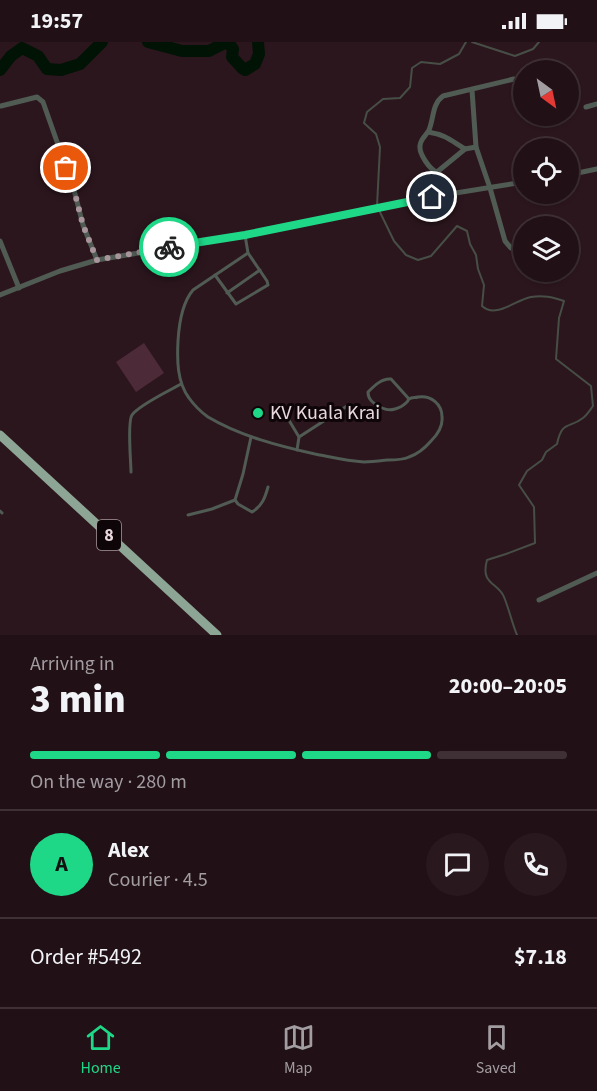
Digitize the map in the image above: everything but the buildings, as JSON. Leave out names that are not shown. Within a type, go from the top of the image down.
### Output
[{"type":"highway","name":"8","points":[[0,435],[217,635]]},
{"type":"street","points":[[476,147],[465,149],[435,172],[430,169],[420,151],[422,138],[428,132],[439,99],[443,96],[513,79]]},
{"type":"street","points":[[472,90],[476,147],[506,241],[513,249]]},
{"type":"street","points":[[1,106],[37,97],[43,102],[74,190],[83,225],[97,260]]},
{"type":"street","points":[[586,107],[597,104]]},
{"type":"street","points":[[428,132],[440,134],[465,149]]},
{"type":"street","points":[[579,173],[597,169]]},
{"type":"street","points":[[0,295],[60,271],[97,260],[245,235],[432,197],[513,184]]},
{"type":"street","points":[[0,241],[19,288]]},
{"type":"street","points":[[539,600],[597,573]]},
{"type":"lane","points":[[215,275],[234,303],[238,304],[268,285],[248,254],[245,235]]},
{"type":"lane","points":[[248,254],[188,295],[179,327],[177,352],[181,384],[188,396],[206,416],[251,437],[297,450],[344,460],[366,462],[398,460],[409,458],[427,446],[440,427],[441,409],[436,402],[423,396],[408,399],[403,405],[385,410],[371,402],[368,392],[387,378],[391,379],[408,399]]},
{"type":"lane","points":[[227,293],[260,270]]},
{"type":"lane","points":[[131,472],[130,420],[132,415],[181,384]]},
{"type":"lane","points":[[299,437],[347,406]]},
{"type":"lane","points":[[285,408],[287,417],[299,437],[297,450]]},
{"type":"lane","points":[[235,500],[251,437]]},
{"type":"lane","points":[[235,500],[252,512],[261,505],[268,487]]},
{"type":"lane","points":[[188,515],[235,500]]},
{"type":"shaded area","points":[[144,343],[164,373],[136,392],[116,362]]},
{"type":"waterway","points":[[0,70],[11,56],[22,48],[38,56],[47,69],[61,70],[80,64],[102,42]]},
{"type":"waterway","points":[[148,42],[182,51],[209,51],[227,42]]},
{"type":"waterway","points":[[228,42],[233,49],[232,57],[245,70],[255,64],[259,54],[258,42]]},
{"type":"waterway","points":[[466,42],[459,54],[440,64],[421,62],[412,68],[410,87],[400,98],[383,99],[367,112],[364,123],[376,134],[380,147],[377,206],[394,241],[406,255],[418,260],[431,256],[457,226],[467,231],[484,285],[482,306],[499,310],[535,296],[564,301],[559,318],[556,359],[591,386],[593,406],[590,411],[561,431],[557,444],[546,452],[542,460],[527,471],[519,485],[534,507],[535,543],[487,560],[486,574],[504,597],[517,635]]},
{"type":"waterway","points":[[472,42],[515,56],[533,49],[539,42]]},
{"type":"way so far","points":[[66,168],[83,225],[97,260],[169,247]]},
{"type":"place","name":"KV Kuala Krai","points":[[258,413]]},
{"type":"route","points":[[169,247],[245,235],[432,197]]}]
